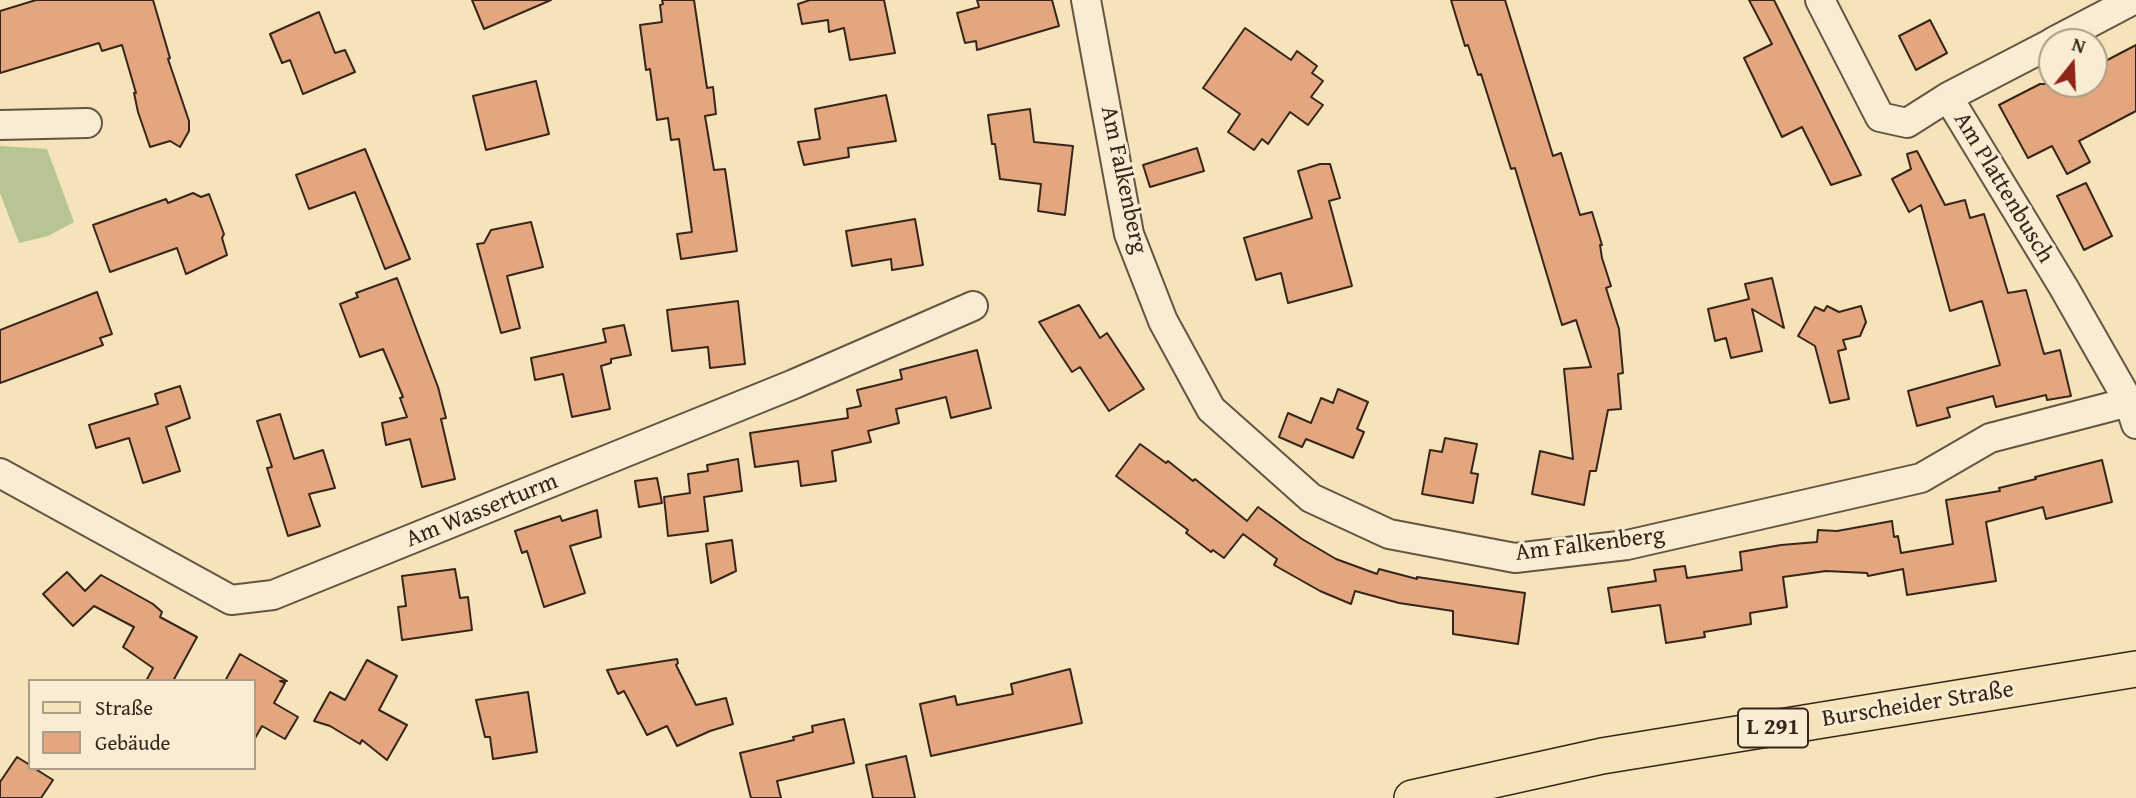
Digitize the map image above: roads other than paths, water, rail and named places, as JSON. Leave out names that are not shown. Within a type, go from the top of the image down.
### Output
[{"type":"main road","name":"Burscheider Straße","points":[[1412,798],[1602,756],[2136,669]]},
{"type":"street","name":"Am Falkenberg","points":[[1086,0],[1129,234],[1163,321],[1211,409],[1311,498],[1389,534],[1515,558],[1627,545],[1921,478],[1990,438],[2133,413]]},
{"type":"street","name":"Am Plattenbusch","points":[[1820,0],[1880,117],[1907,123],[1948,97],[2064,288],[2133,413]]},
{"type":"street","points":[[2080,28],[2133,0]]},
{"type":"street","points":[[1948,97],[2038,50]]},
{"type":"street","points":[[0,125],[87,123]]},
{"type":"street","name":"Am Wasserturm","points":[[0,473],[231,600],[272,595],[781,389],[973,306]]}]
